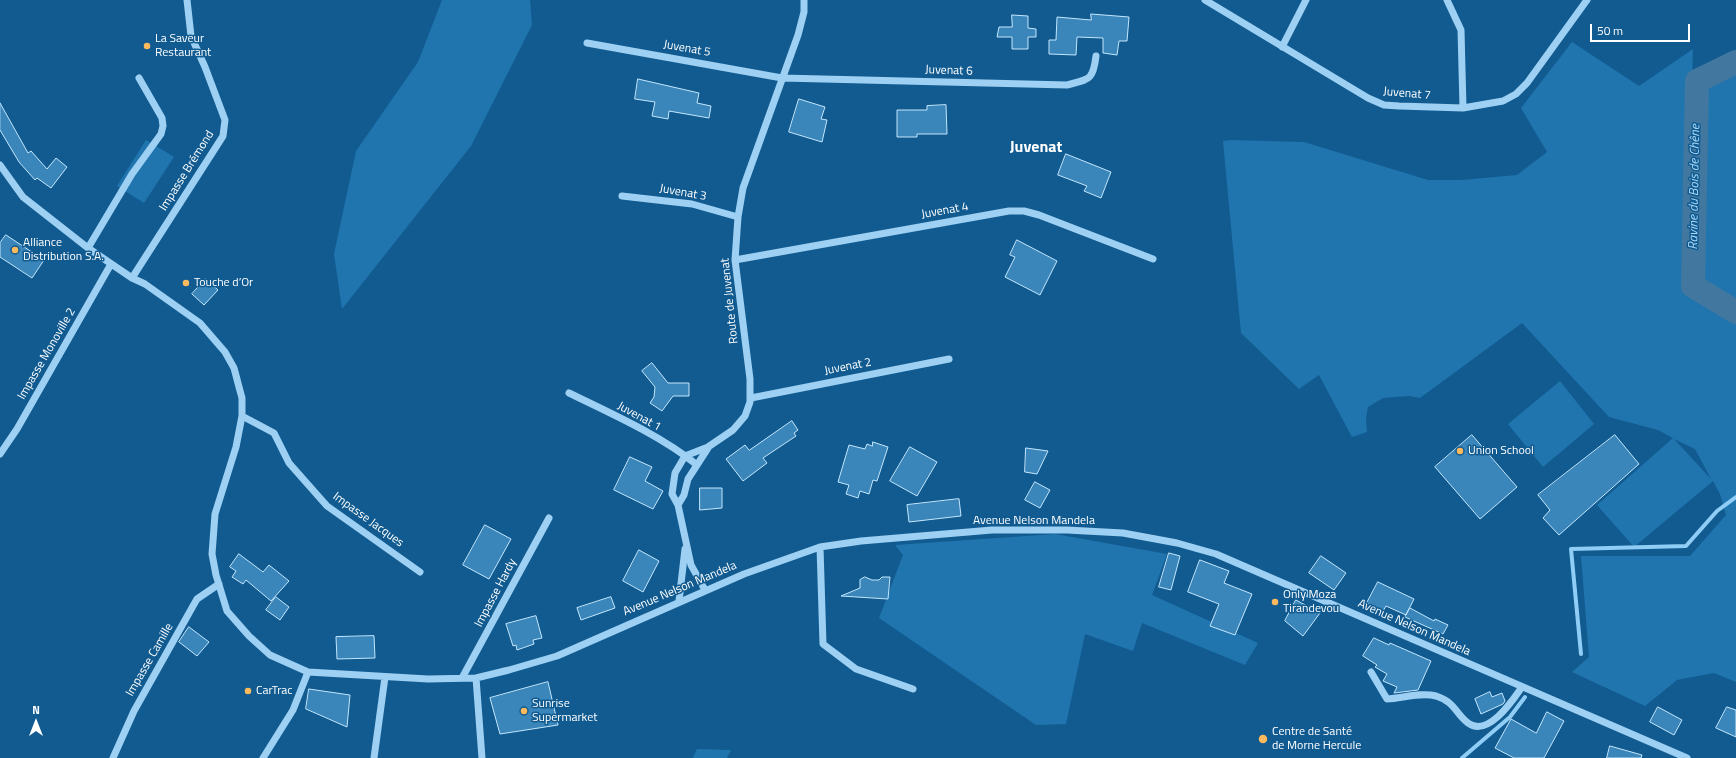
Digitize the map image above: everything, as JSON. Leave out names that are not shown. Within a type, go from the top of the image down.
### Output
[{"type":"street","name":"Impasse Brémond","points":[[132,278],[223,136],[225,120],[205,67],[191,36],[186,0]]},
{"type":"street","name":"Route de Juvenat","points":[[685,456],[708,447],[733,430],[745,416],[751,398],[735,260],[738,217],[743,188],[798,35],[804,12],[804,0]]},
{"type":"street","name":"Juvenat 7","points":[[1205,0],[1368,98],[1384,105],[1463,108],[1503,101],[1516,94],[1527,84],[1587,0]]},
{"type":"street","points":[[1282,47],[1306,0]]},
{"type":"street","points":[[1447,0],[1461,30],[1463,108]]},
{"type":"street","name":"Juvenat 5","points":[[587,43],[782,78]]},
{"type":"street","name":"Juvenat 6","points":[[782,78],[1067,85],[1088,80],[1094,71],[1096,56]]},
{"type":"street","points":[[88,248],[132,174],[161,134],[163,126],[162,118],[139,78]]},
{"type":"street","name":"Avenue Nelson Mandela","points":[[0,165],[23,197],[88,248],[132,278],[144,284],[200,323],[225,352],[234,368],[242,398],[242,416],[236,447],[215,514],[212,554],[227,610],[249,636],[270,655],[308,672],[428,679],[476,678],[509,670],[557,656],[705,590],[744,574],[820,547],[861,541],[992,530],[1067,530],[1123,533],[1177,543],[1216,554],[1687,758]]},
{"type":"street","name":"Juvenat 3","points":[[622,196],[692,204],[738,217]]},
{"type":"street","name":"Juvenat 4","points":[[735,260],[1009,211],[1024,211],[1038,215],[1153,259]]},
{"type":"street","name":"Impasse Monoville 2","points":[[0,454],[17,429],[111,264]]},
{"type":"street","name":"Juvenat 2","points":[[751,398],[949,359]]},
{"type":"street","name":"Juvenat 1","points":[[569,393],[626,421],[685,456],[697,465]]},
{"type":"street","name":"Impasse Jacques","points":[[242,416],[274,433],[289,463],[327,506],[420,572]]},
{"type":"street","name":"Route de Juvenat","points":[[678,505],[684,495],[688,479],[708,447]]},
{"type":"street","points":[[685,456],[675,473],[672,494],[678,505],[685,544],[691,565],[705,590]]},
{"type":"street","name":"Impasse Hardy","points":[[462,678],[549,518]]},
{"type":"street","points":[[679,601],[685,544]]},
{"type":"street","points":[[820,547],[823,644],[856,669],[913,689]]},
{"type":"street","name":"Impasse Camille","points":[[113,758],[134,711],[197,599],[220,584]]},
{"type":"street","points":[[263,758],[293,710],[308,672]]},
{"type":"street","points":[[1371,672],[1387,699],[1424,695],[1436,696],[1452,704],[1468,723],[1473,726],[1485,725],[1496,718],[1510,705],[1522,687]]},
{"type":"street","points":[[374,758],[385,677]]},
{"type":"street","points":[[476,678],[482,758]]},
{"type":"shaded area","points":[[442,0],[530,0],[532,25],[471,146],[342,309],[334,254],[356,151],[418,62]]},
{"type":"shaded area","points":[[1572,42],[1639,86],[1693,49],[1685,291],[1736,320],[1736,682],[1714,673],[1677,680],[1645,706],[1572,672],[1589,657],[1581,556],[1690,556],[1726,515],[1720,494],[1713,481],[1634,547],[1597,505],[1673,438],[1658,430],[1609,417],[1522,323],[1420,398],[1409,396],[1383,398],[1368,407],[1366,418],[1367,432],[1352,437],[1319,375],[1299,389],[1241,333],[1223,141],[1304,142],[1428,180],[1462,180],[1517,175],[1547,152],[1521,108]],"holes":[[[1674,439],[1695,449],[1711,479]]]},
{"type":"shaded area","points":[[1736,70],[1736,302],[1699,280],[1705,86]]},
{"type":"shaded area","points":[[146,140],[174,157],[144,203],[117,186]]},
{"type":"shaded area","points":[[1560,381],[1594,424],[1543,467],[1508,424]]},
{"type":"shaded area","points":[[1055,534],[1167,554],[1152,595],[1258,643],[1245,665],[1142,623],[1133,651],[1085,634],[1066,724],[1036,725],[879,618],[903,555],[895,545]]},
{"type":"shaded area","points":[[697,749],[731,750],[727,758],[693,758]]},
{"type":"building","points":[[1091,14],[1129,17],[1127,41],[1119,41],[1117,55],[1103,53],[1103,38],[1077,37],[1076,55],[1049,54],[1049,40],[1056,40],[1057,17],[1091,20]]},
{"type":"building","points":[[1012,15],[1028,16],[1028,28],[1036,29],[1036,37],[1028,37],[1028,49],[1012,49],[1012,37],[997,37],[999,27],[1012,27]]},
{"type":"building","points":[[638,79],[699,93],[697,103],[711,106],[709,118],[669,111],[668,119],[652,116],[655,102],[635,99]]},
{"type":"building","points":[[799,99],[825,107],[821,119],[827,120],[822,142],[789,132]]},
{"type":"building","points":[[0,103],[28,153],[31,151],[47,169],[56,158],[67,167],[51,188],[37,178],[35,180],[19,162],[0,130]]},
{"type":"building","points":[[946,105],[947,134],[917,134],[917,137],[897,137],[897,110],[927,110],[927,106]]},
{"type":"building","points":[[1066,154],[1111,172],[1101,198],[1084,191],[1087,186],[1058,175]]},
{"type":"building","name":"Alliance Distribution S.A.","points":[[6,235],[44,260],[32,278],[0,257],[0,243]]},
{"type":"building","points":[[1017,240],[1057,261],[1040,295],[1005,277],[1015,257],[1010,255]]},
{"type":"building","points":[[206,279],[218,290],[204,305],[192,294]]},
{"type":"building","points":[[652,363],[668,383],[689,383],[689,396],[673,396],[662,411],[650,403],[654,397],[655,387],[642,371]]},
{"type":"building","points":[[792,421],[798,430],[794,433],[796,436],[763,458],[767,463],[743,481],[726,459],[745,445],[749,450]]},
{"type":"building","points":[[1472,435],[1517,487],[1480,519],[1435,467]]},
{"type":"building","points":[[1615,435],[1639,464],[1559,535],[1543,518],[1550,510],[1538,495]]},
{"type":"building","points":[[873,442],[888,447],[877,481],[873,480],[869,494],[860,491],[858,498],[846,494],[849,485],[838,482],[849,445],[865,449],[867,444],[872,446]]},
{"type":"building","points":[[910,447],[937,462],[917,496],[890,481]]},
{"type":"building","points":[[1026,448],[1048,451],[1037,474],[1025,472]]},
{"type":"building","points":[[630,457],[652,467],[645,481],[663,491],[653,509],[614,490]]},
{"type":"building","points":[[1035,482],[1050,490],[1040,508],[1025,500]]},
{"type":"building","points":[[700,488],[722,488],[722,508],[700,510]]},
{"type":"building","points":[[959,499],[961,516],[909,522],[907,505]]},
{"type":"building","points":[[485,525],[511,539],[489,579],[463,565]]},
{"type":"building","points":[[639,550],[659,561],[643,592],[623,581]]},
{"type":"building","points":[[1169,553],[1180,556],[1171,590],[1159,587]]},
{"type":"building","points":[[239,554],[263,572],[269,565],[289,581],[271,601],[246,580],[243,584],[232,577],[236,571],[230,567]]},
{"type":"building","points":[[1321,556],[1346,573],[1334,590],[1309,573]]},
{"type":"building","points":[[1200,560],[1229,571],[1224,583],[1252,594],[1235,635],[1210,626],[1219,604],[1188,592]]},
{"type":"building","points":[[865,577],[872,580],[879,580],[882,577],[890,577],[888,599],[841,596],[860,588],[860,580]]},
{"type":"building","points":[[1378,582],[1414,599],[1406,615],[1386,606],[1383,611],[1367,603]]},
{"type":"building","points":[[276,597],[289,607],[280,620],[266,610]]},
{"type":"building","points":[[611,597],[615,608],[581,620],[577,608]]},
{"type":"building","points":[[1296,600],[1320,613],[1303,636],[1285,621]]},
{"type":"building","points":[[1410,608],[1434,621],[1435,619],[1448,625],[1443,634],[1405,617]]},
{"type":"building","points":[[536,616],[542,638],[533,640],[534,644],[517,650],[516,645],[513,646],[506,624]]},
{"type":"building","points":[[189,627],[209,642],[197,656],[179,642]]},
{"type":"building","points":[[374,636],[375,658],[337,659],[336,637]]},
{"type":"building","points":[[1374,638],[1389,645],[1390,643],[1431,661],[1418,690],[1394,693],[1397,687],[1383,681],[1387,674],[1375,667],[1377,665],[1363,656]]},
{"type":"building","name":"Sunrise Supermarket","points":[[548,682],[558,725],[500,734],[490,698]]},
{"type":"building","points":[[309,689],[350,695],[347,727],[306,709]]},
{"type":"building","points":[[1490,692],[1492,697],[1502,693],[1505,701],[1503,704],[1481,714],[1475,699]]},
{"type":"building","points":[[1658,707],[1682,720],[1674,735],[1650,722]]},
{"type":"building","points":[[1727,707],[1736,710],[1736,737],[1716,728]]},
{"type":"building","points":[[1547,712],[1564,721],[1544,758],[1514,758],[1495,748],[1511,719],[1536,733]]},
{"type":"building","points":[[1610,746],[1642,755],[1641,758],[1607,758]]},
{"type":"waterway","name":"Ravine du Bois de Chêne","points":[[1736,62],[1697,81],[1693,286],[1736,312]]},
{"type":"waterway","points":[[1581,654],[1571,549],[1686,546],[1717,511],[1736,497]]},
{"type":"waterway","points":[[1462,758],[1510,717],[1525,697]]},
{"type":"place","name":"La Saveur Restaurant","points":[[147,46]]},
{"type":"place","name":"Alliance Distribution S.A.","points":[[15,250]]},
{"type":"place","name":"Touche d’Or","points":[[186,283]]},
{"type":"place","name":"Union School","points":[[1460,451]]},
{"type":"place","name":"Only Moza Tirandevou","points":[[1275,602]]},
{"type":"place","name":"CarTrac","points":[[248,691]]},
{"type":"place","name":"Sunrise Supermarket","points":[[524,711]]},
{"type":"place","name":"Centre de Santé de Morne Hercule","points":[[1263,739]]},
{"type":"district","name":"Juvenat","points":[[1036,148]]}]
